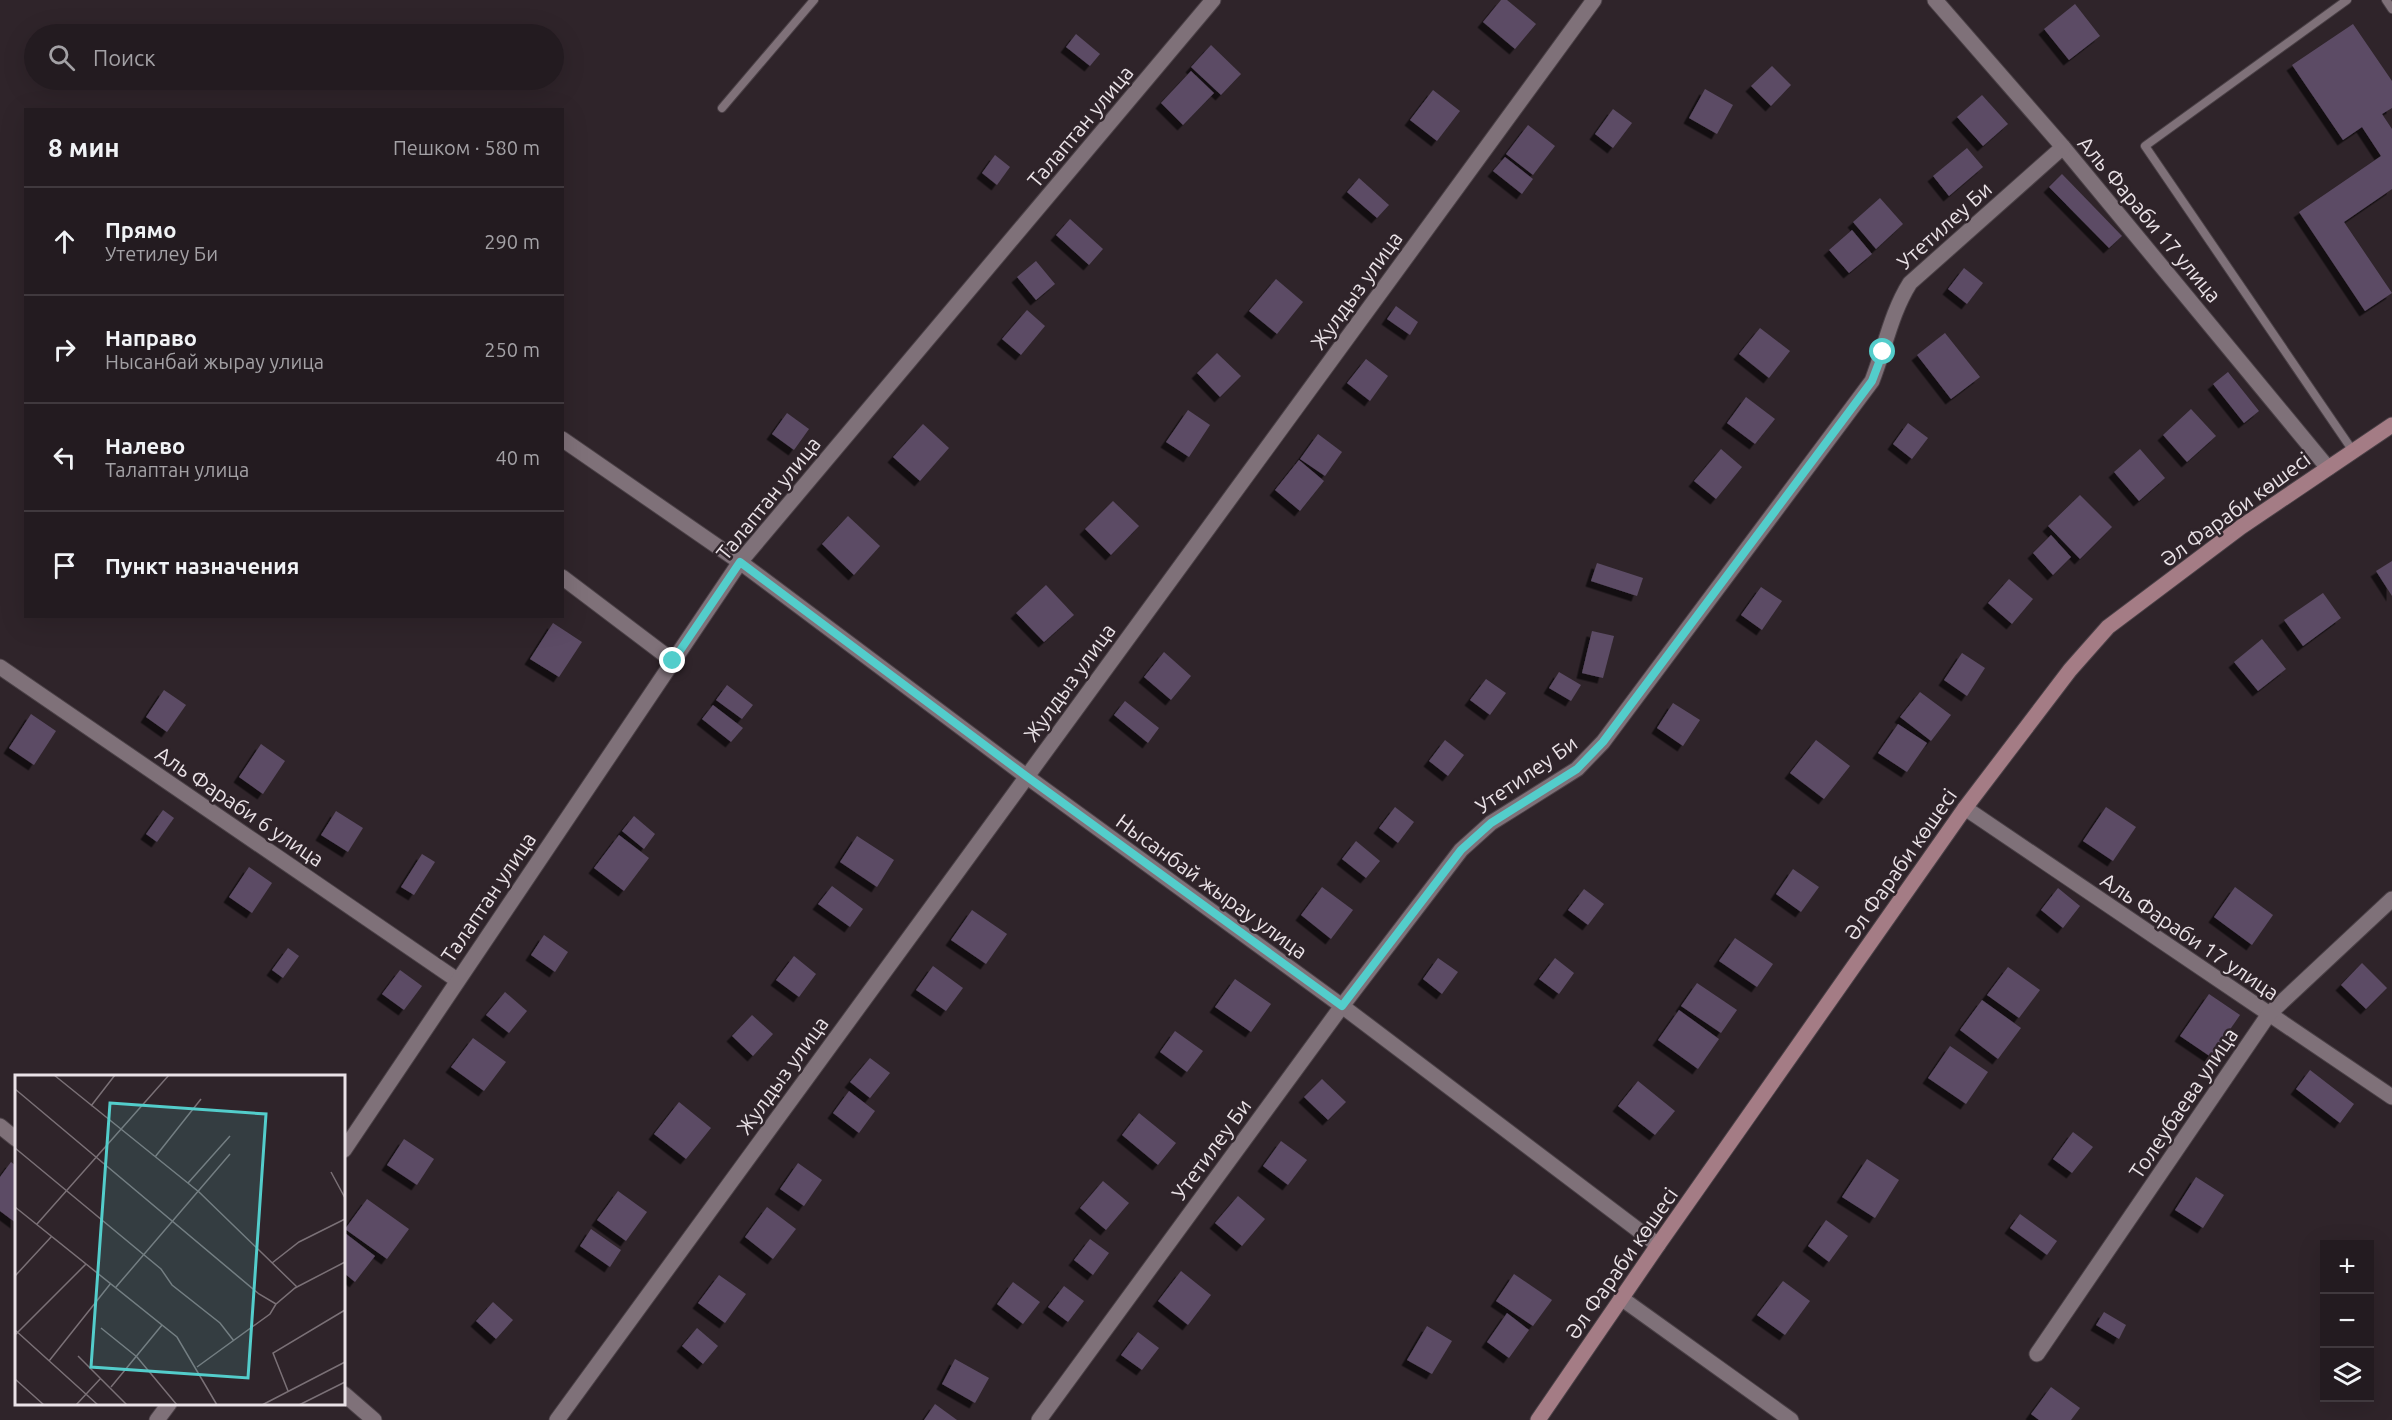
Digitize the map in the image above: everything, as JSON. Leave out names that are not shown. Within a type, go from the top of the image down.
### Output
[{"type":"street","name":"Талаптан улица","points":[[345,1148],[740,562],[1214,0]]},
{"type":"street","name":"Жулдыз улица","points":[[557,1420],[1594,0]]},
{"type":"street","name":"Аль Фараби 17 улица","points":[[1935,0],[2063,147],[2328,468]]},
{"type":"street","name":"Утетилеу Би","points":[[1039,1420],[1342,1006],[1461,850],[1491,823],[1577,769],[1603,742],[1872,381],[1883,352],[1892,317],[1910,283],[2063,147]]},
{"type":"street","name":"Әл Фараби көшесі","points":[[1538,1420],[1965,808],[2070,670],[2109,627],[2241,527],[2392,425]]},
{"type":"street","name":"Нысанбай жырау улица","points":[[564,440],[740,562],[1026,776],[1342,1006],[1658,1245]]},
{"type":"street","points":[[564,579],[673,661]]},
{"type":"street","name":"Аль Фараби 6 улица","points":[[0,667],[457,980]]},
{"type":"street","name":"Аль Фараби 17 улица","points":[[1965,808],[2392,1097]]},
{"type":"street","name":"Толеубаева улица","points":[[2037,1354],[2269,1014],[2392,899]]},
{"type":"street","points":[[0,1126],[15,1138]]},
{"type":"street","points":[[1622,1298],[1791,1420]]},
{"type":"street","points":[[345,1395],[374,1420]]},
{"type":"street","points":[[157,1420],[168,1405]]},
{"type":"lane","points":[[722,108],[814,0]]},
{"type":"lane","points":[[2347,0],[2145,146],[2353,452]]},
{"type":"lane","points":[[2386,0],[2392,9]]},
{"type":"building","points":[[1501,0],[1507,0],[1536,24],[1515,49],[1483,22]]},
{"type":"building","points":[[2075,4],[2100,36],[2069,60],[2044,29]]},
{"type":"building","points":[[2353,24],[2392,81],[2392,108],[2382,114],[2392,129],[2392,189],[2344,222],[2392,293],[2365,311],[2299,212],[2381,156],[2362,127],[2343,140],[2292,65]]},
{"type":"building","points":[[1076,34],[1100,54],[1090,66],[1066,47]]},
{"type":"building","points":[[1211,45],[1241,74],[1221,95],[1191,67]]},
{"type":"building","points":[[1772,66],[1791,85],[1771,106],[1751,86]]},
{"type":"building","points":[[1191,71],[1214,93],[1183,125],[1161,103]]},
{"type":"building","points":[[1705,89],[1733,105],[1717,134],[1689,118]]},
{"type":"building","points":[[1433,90],[1460,111],[1437,141],[1410,120]]},
{"type":"building","points":[[1982,95],[2008,124],[1983,146],[1957,117]]},
{"type":"building","points":[[1613,109],[1632,123],[1613,148],[1595,134]]},
{"type":"building","points":[[1528,125],[1555,146],[1533,175],[1506,154]]},
{"type":"building","points":[[1967,148],[1983,167],[1949,196],[1933,176]]},
{"type":"building","points":[[995,155],[1010,167],[997,185],[982,173]]},
{"type":"building","points":[[1505,157],[1533,179],[1522,194],[1493,171]]},
{"type":"building","points":[[2062,174],[2122,236],[2109,248],[2049,187]]},
{"type":"building","points":[[1359,178],[1389,205],[1377,218],[1347,192]]},
{"type":"building","points":[[1880,198],[1903,224],[1876,249],[1853,222]]},
{"type":"building","points":[[1070,219],[1103,249],[1089,265],[1056,235]]},
{"type":"building","points":[[1852,230],[1872,254],[1849,273],[1829,250]]},
{"type":"building","points":[[1036,261],[1055,284],[1036,300],[1017,277]]},
{"type":"building","points":[[1964,268],[1983,283],[1967,304],[1948,289]]},
{"type":"building","points":[[1276,279],[1303,302],[1277,334],[1249,311]]},
{"type":"building","points":[[1396,306],[1418,322],[1410,335],[1387,319]]},
{"type":"building","points":[[1027,310],[1045,326],[1021,355],[1002,339]]},
{"type":"building","points":[[1760,328],[1790,351],[1769,378],[1739,354]]},
{"type":"building","points":[[1945,333],[1980,377],[1951,399],[1917,355]]},
{"type":"building","points":[[1217,353],[1241,376],[1220,397],[1197,373]]},
{"type":"building","points":[[1366,359],[1388,376],[1370,401],[1347,383]]},
{"type":"building","points":[[2228,372],[2259,411],[2244,423],[2213,384]]},
{"type":"building","points":[[1746,397],[1775,419],[1755,444],[1727,423]]},
{"type":"building","points":[[2191,409],[2216,436],[2187,462],[2163,435]]},
{"type":"building","points":[[1188,410],[1210,425],[1189,457],[1166,442]]},
{"type":"building","points":[[787,413],[809,429],[794,450],[772,434]]},
{"type":"building","points":[[1908,423],[1928,438],[1912,459],[1893,444]]},
{"type":"building","points":[[923,424],[949,448],[920,481],[893,457]]},
{"type":"building","points":[[1318,434],[1342,452],[1325,476],[1300,459]]},
{"type":"building","points":[[1721,449],[1742,467],[1716,499],[1694,481]]},
{"type":"building","points":[[2140,449],[2165,478],[2139,501],[2114,472]]},
{"type":"building","points":[[1299,460],[1324,481],[1300,511],[1275,490]]},
{"type":"building","points":[[2080,495],[2112,527],[2080,559],[2048,526]]},
{"type":"building","points":[[1113,501],[1139,526],[1111,555],[1085,529]]},
{"type":"building","points":[[848,516],[880,546],[854,575],[822,544]]},
{"type":"building","points":[[2051,535],[2071,557],[2053,575],[2033,553]]},
{"type":"building","points":[[2392,561],[2392,596],[2376,571]]},
{"type":"building","points":[[1597,563],[1643,578],[1637,596],[1591,581]]},
{"type":"building","points":[[2009,579],[2033,599],[2012,624],[1988,603]]},
{"type":"building","points":[[1046,585],[1074,615],[1044,642],[1016,613]]},
{"type":"building","points":[[1761,587],[1782,601],[1762,630],[1741,615]]},
{"type":"building","points":[[2323,593],[2341,618],[2303,646],[2284,620]]},
{"type":"building","points":[[553,623],[582,642],[559,677],[530,659]]},
{"type":"building","points":[[1592,631],[1614,636],[1603,678],[1582,673]]},
{"type":"building","points":[[2262,639],[2286,669],[2258,691],[2234,662]]},
{"type":"building","points":[[1164,652],[1191,676],[1171,700],[1144,677]]},
{"type":"building","points":[[1962,653],[1985,668],[1967,696],[1944,680]]},
{"type":"building","points":[[1559,672],[1581,685],[1571,701],[1549,688]]},
{"type":"building","points":[[1486,679],[1506,693],[1490,715],[1470,700]]},
{"type":"building","points":[[727,685],[753,705],[742,719],[716,700]]},
{"type":"building","points":[[164,690],[186,705],[167,732],[146,717]]},
{"type":"building","points":[[1920,692],[1951,715],[1931,741],[1900,717]]},
{"type":"building","points":[[1125,701],[1159,728],[1148,743],[1114,715]]},
{"type":"building","points":[[1673,703],[1700,720],[1683,746],[1657,728]]},
{"type":"building","points":[[713,705],[743,728],[731,742],[702,719]]},
{"type":"building","points":[[31,714],[56,731],[34,765],[9,748]]},
{"type":"building","points":[[1898,724],[1927,743],[1907,772],[1878,753]]},
{"type":"building","points":[[1445,740],[1464,755],[1448,776],[1429,761]]},
{"type":"building","points":[[1816,740],[1850,766],[1824,799],[1790,773]]},
{"type":"building","points":[[261,744],[285,761],[263,794],[239,777]]},
{"type":"building","points":[[1395,807],[1414,822],[1398,843],[1379,828]]},
{"type":"building","points":[[2106,807],[2136,827],[2113,861],[2083,841]]},
{"type":"building","points":[[163,810],[174,818],[157,842],[146,834]]},
{"type":"building","points":[[336,811],[363,828],[348,852],[321,835]]},
{"type":"building","points":[[634,816],[655,834],[644,849],[622,831]]},
{"type":"building","points":[[619,835],[649,858],[624,891],[594,868]]},
{"type":"building","points":[[857,836],[894,860],[877,887],[840,862]]},
{"type":"building","points":[[1356,841],[1380,861],[1366,878],[1342,859]]},
{"type":"building","points":[[422,854],[435,862],[414,895],[401,887]]},
{"type":"building","points":[[249,867],[272,883],[252,913],[229,897]]},
{"type":"building","points":[[1793,869],[1819,887],[1801,912],[1776,894]]},
{"type":"building","points":[[832,886],[863,909],[850,927],[818,904]]},
{"type":"building","points":[[1322,887],[1353,910],[1331,939],[1301,915]]},
{"type":"building","points":[[2235,887],[2273,915],[2252,945],[2214,917]]},
{"type":"building","points":[[2058,888],[2080,906],[2063,928],[2041,910]]},
{"type":"building","points":[[1584,889],[1604,904],[1588,925],[1568,910]]},
{"type":"building","points":[[972,910],[1007,934],[986,964],[951,940]]},
{"type":"building","points":[[544,935],[568,952],[555,972],[531,955]]},
{"type":"building","points":[[1735,938],[1773,964],[1757,987],[1719,961]]},
{"type":"building","points":[[288,948],[299,956],[283,978],[272,970]]},
{"type":"building","points":[[794,956],[816,974],[799,997],[776,980]]},
{"type":"building","points":[[1438,958],[1458,972],[1442,994],[1423,979]]},
{"type":"building","points":[[1555,958],[1574,973],[1559,994],[1539,979]]},
{"type":"building","points":[[2362,963],[2387,988],[2366,1009],[2341,985]]},
{"type":"building","points":[[933,966],[963,988],[946,1011],[916,990]]},
{"type":"building","points":[[2008,967],[2040,990],[2019,1018],[1987,995]]},
{"type":"building","points":[[400,970],[422,986],[404,1010],[382,994]]},
{"type":"building","points":[[1235,979],[1271,1004],[1251,1032],[1215,1007]]},
{"type":"building","points":[[1697,983],[1737,1010],[1721,1033],[1681,1006]]},
{"type":"building","points":[[505,992],[527,1011],[509,1033],[486,1015]]},
{"type":"building","points":[[2209,994],[2240,1015],[2211,1057],[2180,1036]]},
{"type":"building","points":[[1982,1000],[2021,1028],[1998,1059],[1960,1030]]},
{"type":"building","points":[[1679,1010],[1719,1039],[1698,1069],[1658,1040]]},
{"type":"building","points":[[752,1015],[773,1034],[753,1056],[732,1036]]},
{"type":"building","points":[[1175,1031],[1203,1051],[1187,1072],[1160,1052]]},
{"type":"building","points":[[473,1038],[506,1062],[484,1091],[451,1067]]},
{"type":"building","points":[[1950,1046],[1988,1072],[1966,1104],[1928,1078]]},
{"type":"building","points":[[870,1058],[890,1073],[870,1098],[850,1082]]},
{"type":"building","points":[[2310,1070],[2354,1104],[2340,1123],[2296,1089]]},
{"type":"building","points":[[1322,1079],[1346,1102],[1328,1120],[1304,1097]]},
{"type":"building","points":[[1638,1081],[1675,1111],[1655,1135],[1618,1106]]},
{"type":"building","points":[[849,1091],[875,1111],[859,1133],[833,1113]]},
{"type":"building","points":[[679,1102],[711,1128],[686,1159],[654,1134]]},
{"type":"building","points":[[1139,1113],[1176,1143],[1158,1165],[1122,1135]]},
{"type":"building","points":[[2073,1132],[2093,1147],[2072,1173],[2053,1159]]},
{"type":"building","points":[[404,1139],[434,1159],[417,1185],[387,1165]]},
{"type":"building","points":[[1281,1141],[1307,1160],[1288,1185],[1263,1166]]},
{"type":"building","points":[[1867,1159],[1899,1180],[1875,1218],[1842,1197]]},
{"type":"building","points":[[11,1162],[15,1165],[15,1222],[0,1211],[0,1177]]},
{"type":"building","points":[[798,1163],[822,1180],[804,1206],[780,1189]]},
{"type":"building","points":[[2196,1177],[2224,1195],[2203,1228],[2175,1210]]},
{"type":"building","points":[[1103,1181],[1129,1203],[1106,1230],[1080,1208]]},
{"type":"building","points":[[618,1191],[647,1212],[626,1241],[597,1220]]},
{"type":"building","points":[[1238,1196],[1265,1219],[1242,1246],[1215,1223]]},
{"type":"building","points":[[367,1199],[409,1229],[387,1259],[345,1229]]},
{"type":"building","points":[[767,1207],[796,1229],[773,1259],[745,1237]]},
{"type":"building","points":[[2020,1214],[2057,1241],[2047,1255],[2010,1228]]},
{"type":"building","points":[[1826,1220],[1848,1236],[1829,1262],[1808,1246]]},
{"type":"building","points":[[591,1229],[621,1250],[610,1267],[580,1246]]},
{"type":"building","points":[[345,1233],[375,1256],[355,1282],[345,1274]]},
{"type":"building","points":[[1090,1239],[1109,1253],[1093,1275],[1074,1260]]},
{"type":"building","points":[[1181,1271],[1211,1295],[1188,1325],[1158,1301]]},
{"type":"building","points":[[1514,1274],[1552,1300],[1533,1326],[1496,1301]]},
{"type":"building","points":[[719,1275],[746,1294],[725,1323],[698,1303]]},
{"type":"building","points":[[1783,1281],[1810,1301],[1785,1335],[1757,1315]]},
{"type":"building","points":[[1013,1282],[1040,1302],[1023,1324],[997,1304]]},
{"type":"building","points":[[1064,1286],[1084,1301],[1068,1322],[1048,1307]]},
{"type":"building","points":[[493,1302],[513,1320],[496,1339],[476,1321]]},
{"type":"building","points":[[2104,1312],[2126,1325],[2119,1339],[2096,1325]]},
{"type":"building","points":[[1507,1313],[1529,1330],[1509,1358],[1487,1342]]},
{"type":"building","points":[[1427,1326],[1452,1341],[1432,1374],[1407,1360]]},
{"type":"building","points":[[697,1328],[718,1346],[703,1364],[682,1346]]},
{"type":"building","points":[[1138,1332],[1159,1348],[1142,1370],[1121,1355]]},
{"type":"building","points":[[955,1359],[989,1378],[975,1403],[942,1384]]},
{"type":"building","points":[[2051,1387],[2080,1408],[2071,1420],[2039,1420],[2031,1414]]},
{"type":"building","points":[[935,1404],[957,1420],[924,1420]]},
{"type":"route","points":[[673,661],[740,562],[1026,776],[1342,1006],[1461,850],[1491,823],[1577,769],[1603,742],[1872,381],[1883,352]]}]
